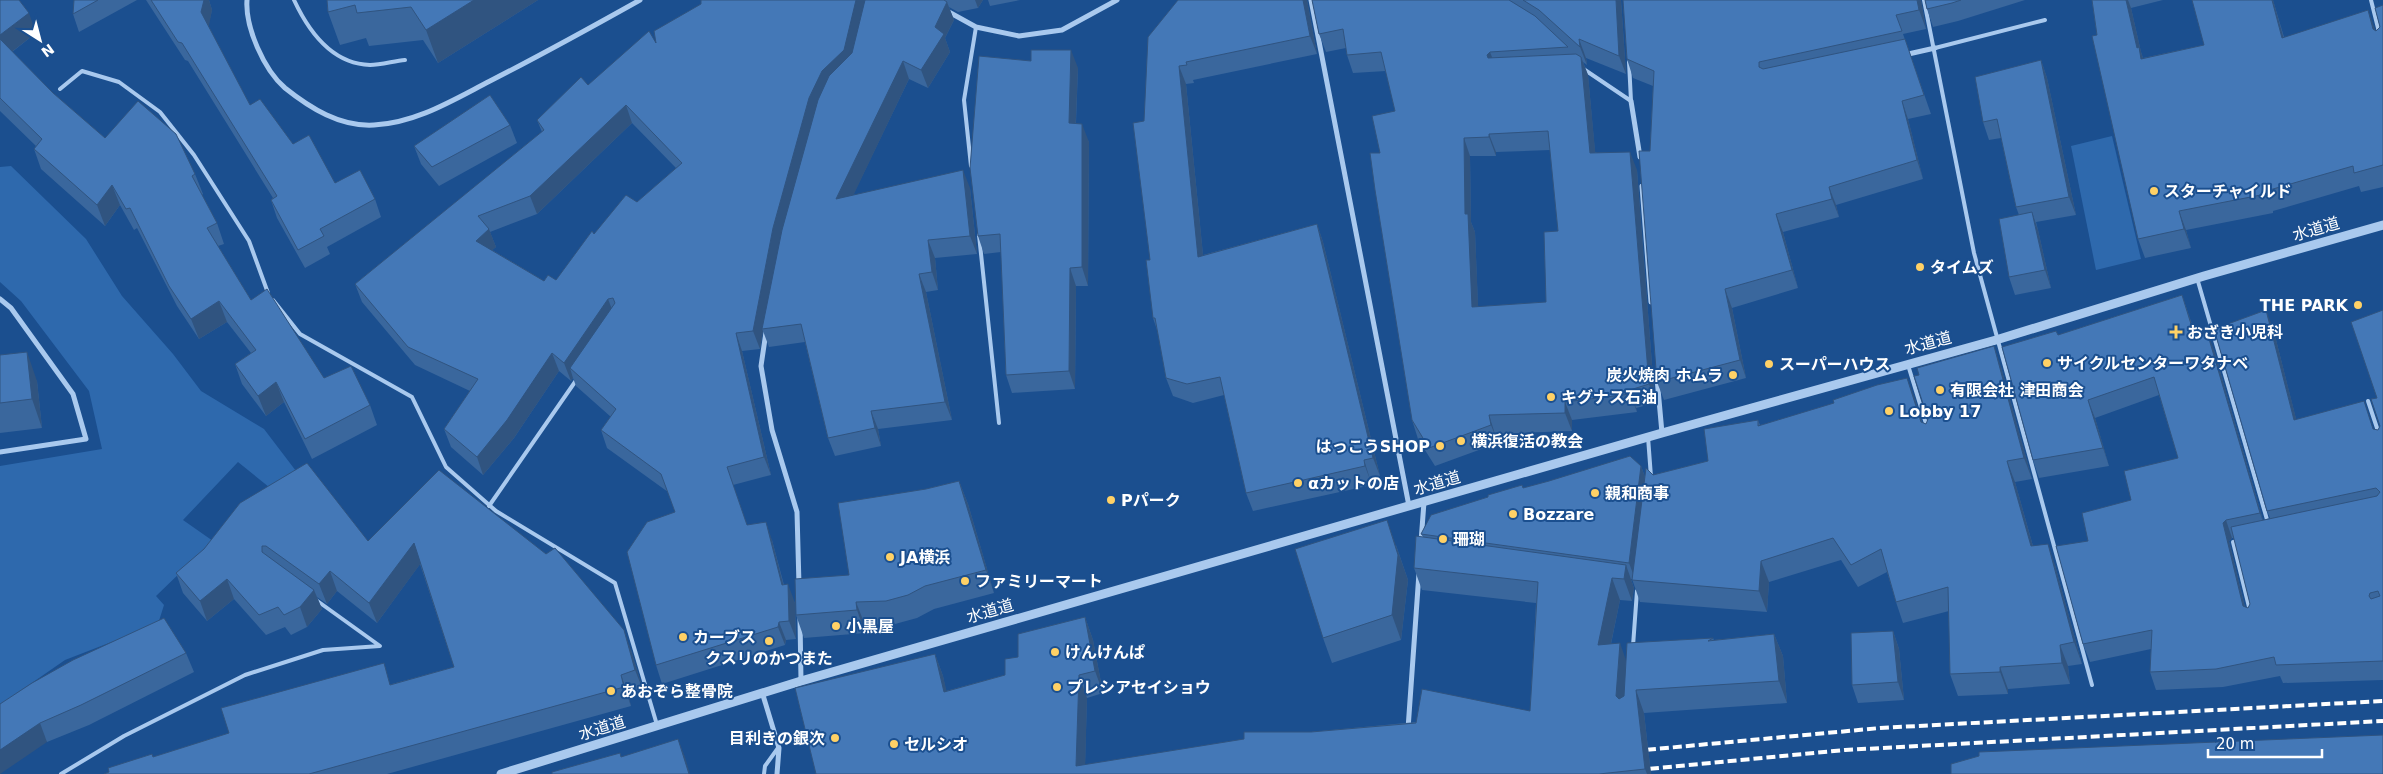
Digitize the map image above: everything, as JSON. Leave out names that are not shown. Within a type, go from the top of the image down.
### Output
[{"type":"street","points":[[247,0],[246,8],[255,44],[279,82],[307,105],[337,120],[373,125],[406,120],[434,109],[563,43],[640,0]]},
{"type":"street","points":[[941,8],[976,27],[1019,36],[1062,30],[1117,0]]},
{"type":"street","points":[[1311,0],[1408,506]]},
{"type":"street","points":[[1896,56],[1935,48]]},
{"type":"street","points":[[1631,101],[1640,162]]},
{"type":"street","points":[[1642,181],[1651,305]]},
{"type":"street","name":"水道道","points":[[501,774],[658,727],[762,692],[1662,433],[1996,340],[2197,278],[2383,225]]},
{"type":"street","points":[[0,299],[11,308],[73,394],[86,439],[0,452]]},
{"type":"street","points":[[767,330],[761,366],[772,430],[797,512],[799,595]]},
{"type":"street","points":[[1657,374],[1662,433]]},
{"type":"street","points":[[1421,546],[1424,502]]},
{"type":"street","points":[[1408,730],[1420,564]]},
{"type":"street","points":[[800,614],[801,681]]},
{"type":"street","points":[[762,692],[778,748],[777,774]]},
{"type":"lane","points":[[294,0],[304,22],[323,44],[345,59],[369,65],[405,60]]},
{"type":"lane","points":[[1924,0],[1974,253],[1996,340],[2092,685]]},
{"type":"lane","points":[[2371,0],[2381,40]]},
{"type":"lane","points":[[1935,48],[2044,20]]},
{"type":"lane","points":[[972,168],[964,100],[976,27]]},
{"type":"lane","points":[[1628,55],[1631,101]]},
{"type":"lane","points":[[1577,62],[1631,101]]},
{"type":"lane","points":[[1574,69],[1584,68]]},
{"type":"lane","points":[[60,89],[82,71],[119,82],[160,112],[194,155],[249,241],[268,293],[300,334],[412,397],[446,467],[489,506],[615,584],[658,727]]},
{"type":"lane","points":[[978,227],[999,423]]},
{"type":"lane","points":[[2197,278],[2268,524]]},
{"type":"lane","points":[[1908,365],[1929,433]]},
{"type":"lane","points":[[489,506],[579,376]]},
{"type":"lane","points":[[2368,401],[2380,436]]},
{"type":"lane","points":[[1648,437],[1651,480]]},
{"type":"lane","points":[[2242,540],[2233,542],[2250,614]]},
{"type":"lane","points":[[1632,649],[1638,584]]},
{"type":"lane","points":[[61,774],[124,736],[245,675],[323,650],[380,646],[311,596]]},
{"type":"lane","points":[[764,774],[765,766],[778,748]]},
{"type":"shaded area","points":[[2112,136],[2141,259],[2096,270],[2071,146]]},
{"type":"shaded area","points":[[11,166],[86,239],[122,296],[173,354],[201,391],[264,429],[296,471],[269,487],[238,462],[183,520],[213,541],[156,596],[164,605],[158,624],[65,660],[0,705],[0,466],[102,449],[89,391],[21,301],[0,282],[0,167]]},
{"type":"building","points":[[0,0],[19,0],[29,13],[0,35]]},
{"type":"building","points":[[74,0],[98,0],[73,14]]},
{"type":"building","points":[[151,0],[204,0],[201,12],[250,105],[260,99],[293,144],[309,135],[335,183],[360,170],[375,199],[320,229],[324,236],[298,250],[271,200],[277,196],[182,43],[178,42]]},
{"type":"building","points":[[327,0],[474,0],[426,30],[411,7],[357,13],[355,5],[328,12]]},
{"type":"building","points":[[701,0],[856,0],[844,50],[822,71],[809,98],[773,228],[753,331],[736,333],[764,457],[727,467],[747,525],[766,522],[782,585],[788,584],[789,621],[779,622],[778,627],[656,665],[627,552],[647,522],[675,512],[661,474],[601,430],[616,409],[570,368],[615,303],[613,298],[608,299],[564,363],[552,353],[507,420],[477,457],[444,429],[478,379],[408,347],[355,284],[544,130],[537,120],[581,77],[588,85],[649,31],[656,43],[654,31],[701,4]],"holes":[[[626,105],[682,163],[637,202],[626,195],[594,234],[592,231],[556,280],[548,275],[544,281],[476,241],[489,229],[478,216],[530,196]]]},
{"type":"building","points":[[865,0],[944,0],[947,2],[935,27],[944,34],[921,70],[903,61],[836,199],[963,170],[970,236],[928,240],[932,272],[919,274],[945,402],[871,411],[875,428],[828,438],[801,324],[762,329],[782,230],[818,100],[829,76],[852,53]]},
{"type":"building","points":[[1178,0],[1303,0],[1310,36],[1186,62],[1187,65],[1179,66],[1198,257],[1317,224],[1373,458],[1364,460],[1365,466],[1246,493],[1220,377],[1187,384],[1166,378],[1155,318],[1153,318],[1146,260],[1150,260],[1133,123],[1144,121],[1148,37]]},
{"type":"building","points":[[1312,0],[1509,0],[1535,16],[1568,47],[1490,52],[1487,55],[1488,58],[1576,54],[1581,57],[1590,153],[1630,152],[1649,384],[1630,390],[1630,394],[1565,402],[1565,413],[1489,415],[1491,425],[1429,448],[1412,420],[1370,153],[1380,153],[1372,116],[1395,111],[1381,52],[1347,55],[1343,29],[1319,34]],"holes":[[[1548,131],[1558,231],[1544,232],[1546,302],[1472,307],[1468,214],[1465,214],[1464,138],[1489,137],[1489,134]]]},
{"type":"building","points":[[1523,0],[1616,0],[1619,56],[1579,39],[1580,47],[1539,10]]},
{"type":"building","points":[[1623,0],[1917,0],[1919,10],[1896,15],[1902,31],[1759,62],[1759,67],[1763,69],[1905,39],[1924,95],[1902,101],[1917,160],[1829,187],[1832,199],[1776,214],[1792,270],[1725,289],[1740,360],[1657,382],[1639,151],[1650,151],[1654,71],[1627,59]]},
{"type":"building","points":[[1925,0],[1961,0],[1927,9]]},
{"type":"building","points":[[2092,0],[2126,0],[2141,59],[2204,45],[2192,0],[2272,0],[2282,38],[2368,10],[2373,29],[2376,31],[2380,27],[2375,8],[2383,5],[2383,165],[2354,173],[2353,166],[2266,191],[2266,194],[2179,211],[2184,229],[2138,239],[2092,36],[2097,35]]},
{"type":"building","points":[[0,39],[53,93],[105,138],[138,101],[176,134],[195,174],[192,176],[217,223],[207,228],[251,300],[267,289],[324,378],[351,366],[370,405],[305,439],[276,382],[258,396],[235,364],[256,350],[219,301],[191,319],[169,286],[130,208],[126,209],[112,185],[97,205],[34,149],[42,139],[0,98]]},
{"type":"building","points":[[1031,50],[1071,50],[1069,123],[1082,124],[1082,267],[1070,268],[1069,371],[1006,375],[1000,234],[978,236],[970,168],[979,56],[1031,61]]},
{"type":"building","points":[[2041,60],[2069,197],[2016,207],[1997,119],[1983,122],[1975,77]]},
{"type":"building","points":[[490,95],[510,125],[432,167],[414,146]]},
{"type":"building","points":[[2032,212],[2045,270],[2009,277],[1999,219]]},
{"type":"building","points":[[2182,295],[2195,337],[2207,332],[2260,513],[2226,520],[2223,523],[2243,606],[2248,608],[2250,604],[2231,527],[2377,496],[2380,492],[2376,488],[2267,511],[2214,329],[2266,310],[2294,420],[2364,401],[2373,429],[2378,430],[2380,426],[2371,399],[2377,398],[2351,322],[2383,310],[2383,661],[2276,665],[2274,657],[2216,669],[2150,672],[2152,630],[2083,644],[2056,546],[2088,541],[2082,513],[2131,500],[2124,471],[2178,458],[2154,377],[2088,400],[2103,448],[2033,460],[2002,347],[2056,331],[2058,335]],"holes":[[[2378,591],[2380,596],[2371,599],[2369,596],[2370,593]]]},
{"type":"building","points":[[1994,346],[2024,458],[2007,461],[2031,546],[2048,544],[2074,642],[2060,645],[2062,663],[2000,667],[2000,672],[1950,674],[1948,587],[1896,602],[1881,549],[1851,565],[1833,538],[1761,561],[1759,591],[1632,580],[1646,468],[1653,475],[1708,461],[1704,429],[1758,420],[1758,426],[1834,403],[1833,400],[1877,385],[1907,378],[1921,422],[1926,424],[1928,419],[1914,376],[1919,375],[1917,368]]},
{"type":"building","points":[[27,352],[32,399],[0,403],[0,355]]},
{"type":"building","points":[[1630,456],[1641,466],[1629,563],[1421,534],[1431,515],[1488,497],[1488,495],[1522,485],[1523,488],[1549,481]]},
{"type":"building","points":[[307,463],[368,541],[439,470],[546,554],[555,548],[624,630],[635,670],[621,675],[624,687],[309,774],[104,774],[109,772],[108,768],[152,754],[153,757],[229,733],[221,708],[384,663],[390,685],[454,667],[414,543],[369,603],[330,571],[319,584],[266,546],[262,546],[262,552],[314,590],[300,607],[284,615],[278,607],[259,615],[227,579],[200,601],[176,573],[204,549],[240,503]]},
{"type":"building","points":[[959,481],[986,570],[925,586],[908,595],[886,601],[856,602],[857,610],[796,615],[795,579],[849,575],[838,503],[926,489]]},
{"type":"building","points":[[1387,520],[1398,555],[1392,615],[1323,638],[1295,549]]},
{"type":"building","points":[[1416,536],[1626,565],[1624,579],[1612,578],[1598,645],[1620,643],[1616,696],[1619,699],[1624,696],[1627,643],[1713,638],[1708,641],[1774,634],[1779,681],[1636,690],[1645,769],[1599,774],[816,774],[795,688],[935,654],[944,692],[1005,675],[1005,659],[1018,657],[1018,634],[1085,617],[1095,671],[1079,675],[1076,766],[1244,739],[1244,732],[1311,732],[1416,723],[1422,689],[1530,711],[1538,582],[1414,568]]},
{"type":"building","points":[[164,618],[186,653],[40,723],[0,750],[0,704],[73,660]]},
{"type":"building","points":[[1893,631],[1898,682],[1852,685],[1851,633]]},
{"type":"building","points":[[2383,735],[2383,774],[1951,774],[1951,764],[1979,756],[1979,752]]},
{"type":"building","points":[[678,739],[689,774],[552,774],[552,772],[620,753],[621,757]]},
{"type":"railway","points":[[1634,751],[1880,728],[2383,701]]},
{"type":"railway","points":[[1637,770],[1845,750],[2383,721]]},
{"type":"place","name":"スターチャイルド","points":[[2154,191]]},
{"type":"place","name":"タイムズ","points":[[1920,267]]},
{"type":"place","name":"THE PARK","points":[[2358,305]]},
{"type":"place","name":"おざき小児科","points":[[2176,332]]},
{"type":"place","name":"サイクルセンターワタナベ","points":[[2047,363]]},
{"type":"place","name":"スーパーハウス","points":[[1769,364]]},
{"type":"place","name":"炭火焼肉 ホムラ","points":[[1733,375]]},
{"type":"place","name":"有限会社 津田商会","points":[[1940,390]]},
{"type":"place","name":"キグナス石油","points":[[1551,397]]},
{"type":"place","name":"Lobby 17","points":[[1889,411]]},
{"type":"place","name":"横浜復活の教会","points":[[1461,441]]},
{"type":"place","name":"はっこうSHOP","points":[[1440,446]]},
{"type":"place","name":"αカットの店","points":[[1298,483]]},
{"type":"place","name":"親和商事","points":[[1595,493]]},
{"type":"place","name":"Pパーク","points":[[1111,500]]},
{"type":"place","name":"Bozzare","points":[[1513,514]]},
{"type":"place","name":"珊瑚","points":[[1443,539]]},
{"type":"place","name":"JA横浜","points":[[890,557]]},
{"type":"place","name":"ファミリーマート","points":[[965,581]]},
{"type":"place","name":"小黒屋","points":[[836,626]]},
{"type":"place","name":"カーブス","points":[[683,637]]},
{"type":"place","name":"クスリのかつまた","points":[[769,641]]},
{"type":"place","name":"けんけんぱ","points":[[1055,652]]},
{"type":"place","name":"プレシアセイショウ","points":[[1057,687]]},
{"type":"place","name":"あおぞら整骨院","points":[[611,691]]},
{"type":"place","name":"目利きの銀次","points":[[835,738]]},
{"type":"place","name":"セルシオ","points":[[894,744]]}]
